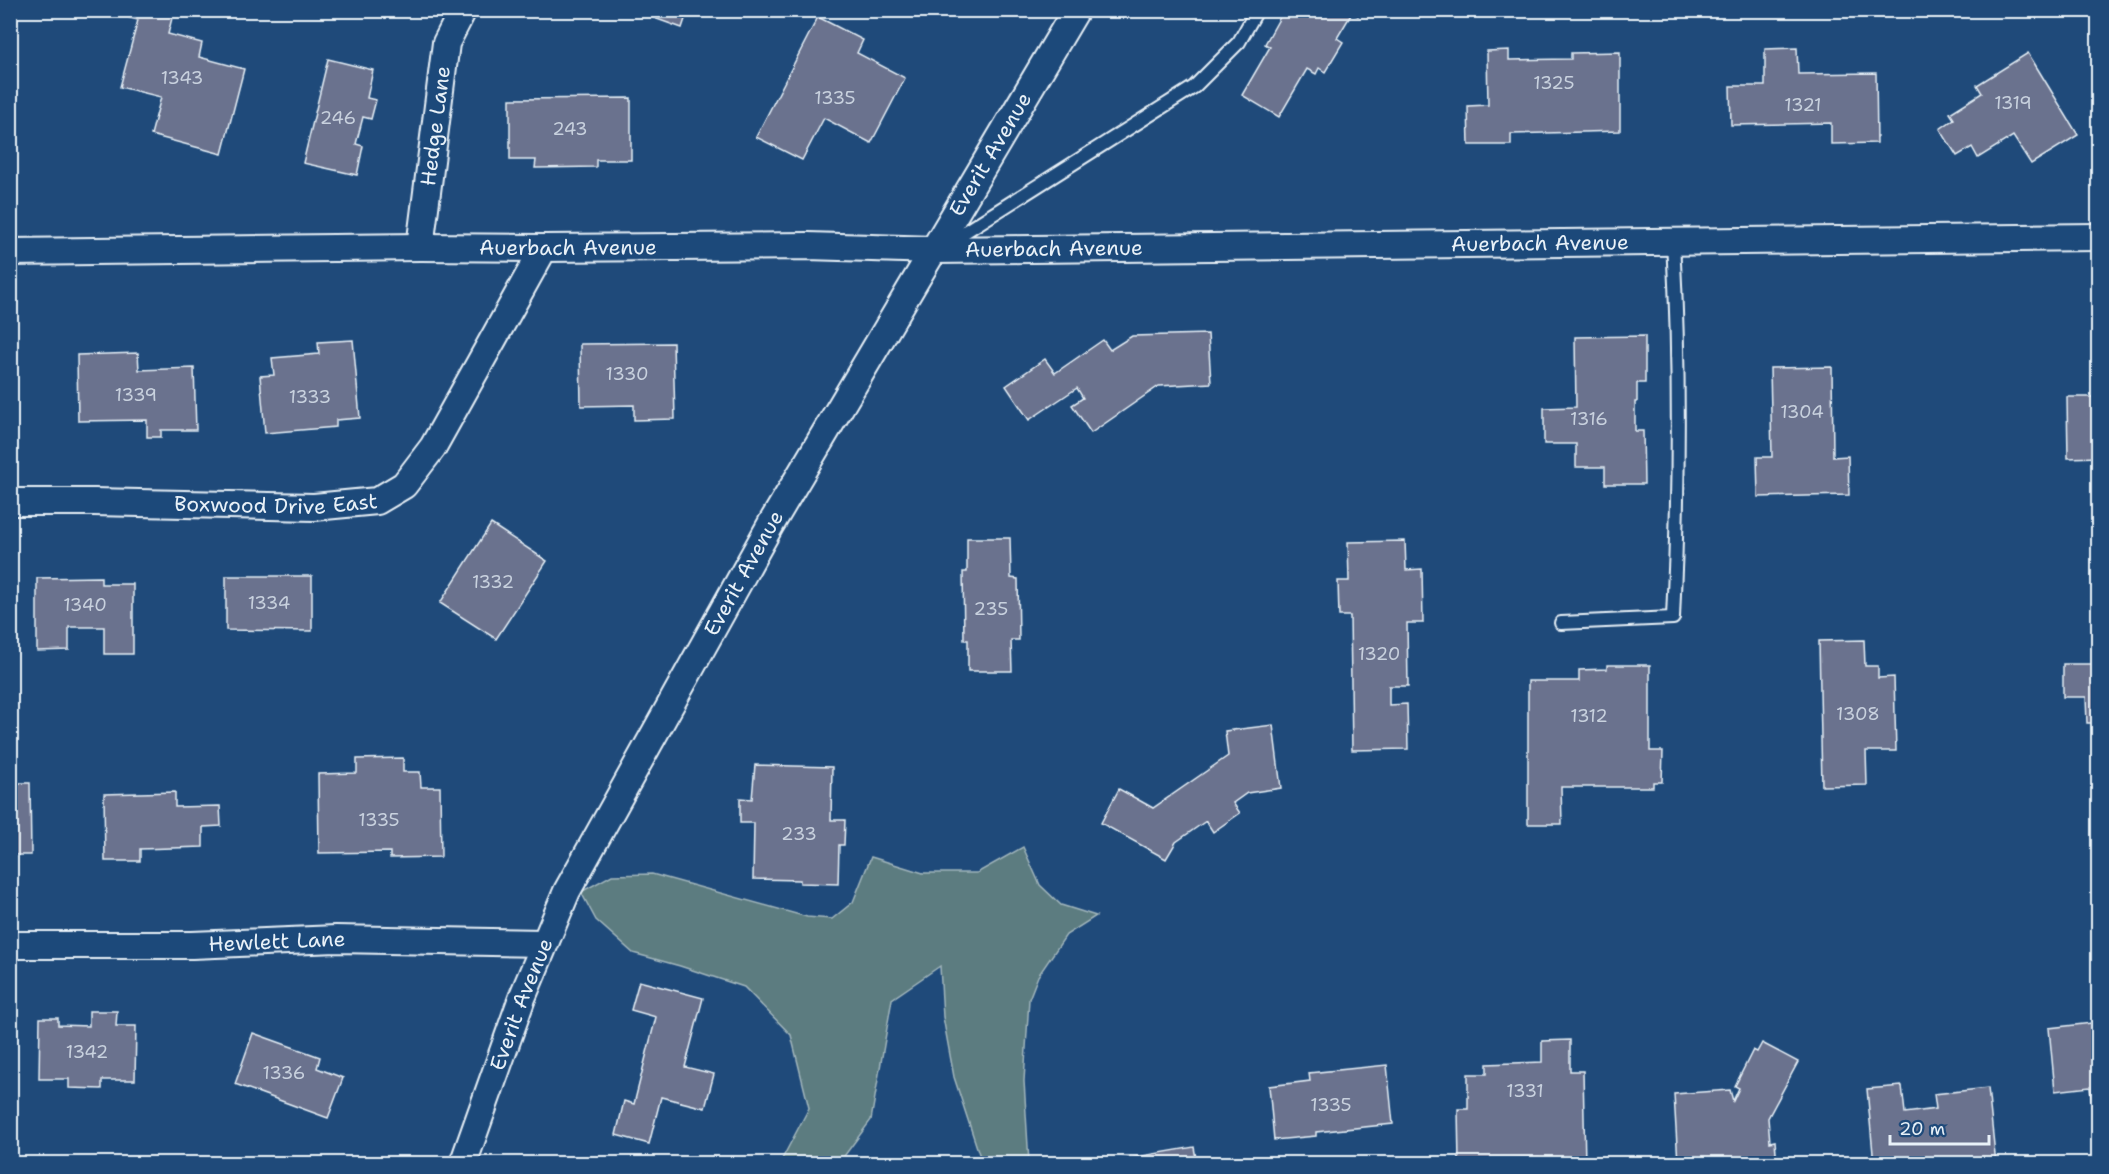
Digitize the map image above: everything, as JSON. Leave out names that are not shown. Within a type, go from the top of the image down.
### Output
[{"type":"street","name":"Hedge Lane","points":[[420,247],[446,43],[464,10]]},
{"type":"street","name":"Everit Avenue","points":[[463,1164],[544,943],[567,891],[771,524],[1076,10]]},
{"type":"street","name":"Auerbach Avenue","points":[[10,252],[420,247],[808,246],[935,250],[2098,237]]},
{"type":"street","name":"Boxwood Drive East","points":[[10,502],[94,501],[314,507],[377,501],[404,485],[433,447],[544,248]]},
{"type":"street","name":"Hewlett Lane","points":[[10,945],[192,945],[336,939],[544,943]]},
{"type":"lane","points":[[935,250],[1194,87],[1239,42],[1257,10]]},
{"type":"lane","points":[[1561,623],[1673,618],[1677,539],[1678,342],[1673,242]]},
{"type":"green space","points":[[1023,847],[1040,885],[1061,905],[1096,916],[1066,935],[1038,976],[1029,999],[1024,1081],[1029,1163],[982,1163],[954,1077],[943,1017],[940,966],[892,999],[871,1120],[839,1163],[780,1163],[809,1108],[791,1035],[744,987],[633,953],[596,920],[581,892],[612,875],[652,874],[807,917],[832,919],[853,902],[871,857],[923,873],[977,873]]},
{"type":"building","points":[[124,10],[174,10],[168,34],[202,43],[199,57],[244,69],[222,154],[151,135],[161,97],[120,87],[138,20],[123,16]]},
{"type":"building","points":[[632,10],[688,10],[682,28]]},
{"type":"building","points":[[1284,10],[1361,10],[1358,16],[1352,13],[1337,38],[1343,42],[1325,72],[1319,68],[1316,74],[1307,69],[1279,117],[1242,95],[1270,47],[1265,44]]},
{"type":"building","points":[[818,17],[863,40],[857,53],[905,78],[871,143],[824,118],[802,160],[756,137]]},
{"type":"building","points":[[1797,48],[1798,74],[1876,73],[1877,143],[1831,144],[1831,123],[1731,125],[1730,86],[1765,86],[1765,49]]},
{"type":"building","points":[[1509,50],[1509,60],[1571,59],[1571,53],[1620,52],[1620,131],[1511,134],[1511,145],[1469,145],[1468,106],[1488,105],[1487,51]]},
{"type":"building","points":[[2028,53],[2078,135],[2031,164],[2013,136],[1978,158],[1972,147],[1957,156],[1940,129],[1954,119],[1950,113],[1982,93],[1977,85]]},
{"type":"building","points":[[328,59],[373,70],[367,98],[376,100],[371,119],[363,117],[356,144],[363,146],[357,175],[303,163]]},
{"type":"building","points":[[631,98],[631,160],[596,160],[596,167],[535,168],[536,160],[510,160],[510,99]]},
{"type":"building","points":[[1208,334],[1211,383],[1159,386],[1091,433],[1072,405],[1083,398],[1077,388],[1029,420],[1006,386],[1045,359],[1055,373],[1103,340],[1110,350],[1132,336]]},
{"type":"building","points":[[1645,336],[1645,383],[1637,383],[1637,402],[1635,402],[1635,431],[1643,431],[1644,484],[1605,484],[1605,467],[1576,467],[1576,444],[1544,444],[1544,408],[1576,407],[1575,337]]},
{"type":"building","points":[[353,340],[360,418],[336,420],[336,427],[265,433],[260,376],[274,375],[272,358],[319,354],[318,342]]},
{"type":"building","points":[[673,343],[675,419],[634,420],[634,405],[581,406],[580,344]]},
{"type":"building","points":[[138,353],[139,370],[194,368],[196,430],[161,430],[161,437],[147,437],[147,420],[78,421],[77,355]]},
{"type":"building","points":[[1832,367],[1833,457],[1848,456],[1849,495],[1758,497],[1757,457],[1772,457],[1770,368]]},
{"type":"building","points":[[2067,397],[2098,397],[2098,457],[2068,458]]},
{"type":"building","points":[[491,524],[547,561],[496,639],[440,603]]},
{"type":"building","points":[[967,538],[1010,538],[1011,578],[1018,579],[1019,640],[1011,640],[1012,671],[968,671],[968,640],[964,640],[963,572],[967,572]]},
{"type":"building","points":[[1405,541],[1406,570],[1422,569],[1423,623],[1407,623],[1408,686],[1389,686],[1389,705],[1407,704],[1408,749],[1352,750],[1350,616],[1339,616],[1338,581],[1349,581],[1348,542]]},
{"type":"building","points":[[226,576],[312,576],[312,631],[226,630]]},
{"type":"building","points":[[101,577],[101,584],[133,584],[133,654],[104,654],[104,627],[69,627],[69,650],[37,651],[37,578]]},
{"type":"building","points":[[1864,640],[1865,666],[1878,666],[1878,678],[1894,677],[1896,751],[1866,751],[1867,785],[1822,786],[1819,641]]},
{"type":"building","points":[[2063,664],[2098,664],[2098,758],[2097,723],[2087,723],[2086,697],[2063,697]]},
{"type":"building","points":[[1607,665],[1650,665],[1650,751],[1663,751],[1662,782],[1653,782],[1653,787],[1561,787],[1562,824],[1528,824],[1528,681],[1579,681],[1579,670],[1607,669]]},
{"type":"building","points":[[1273,725],[1281,788],[1247,793],[1233,803],[1240,813],[1213,832],[1206,821],[1176,842],[1166,859],[1101,823],[1119,789],[1153,808],[1228,756],[1225,731]]},
{"type":"building","points":[[403,758],[403,772],[420,772],[421,787],[440,787],[441,857],[390,858],[390,852],[319,853],[318,774],[357,773],[357,759]]},
{"type":"building","points":[[755,765],[832,767],[831,820],[845,820],[844,845],[839,845],[838,884],[753,879],[754,823],[740,823],[740,798],[752,799]]},
{"type":"building","points":[[10,783],[30,783],[31,855],[10,855]]},
{"type":"building","points":[[175,792],[175,807],[220,806],[221,826],[203,827],[203,847],[140,849],[140,861],[105,861],[104,794]]},
{"type":"building","points":[[639,981],[703,998],[685,1067],[714,1074],[705,1108],[661,1097],[649,1144],[616,1135],[624,1101],[634,1104],[656,1017],[631,1010]]},
{"type":"building","points":[[89,1011],[117,1011],[116,1026],[136,1026],[135,1080],[102,1080],[102,1089],[69,1088],[69,1079],[39,1079],[40,1018],[58,1018],[58,1025],[89,1026]]},
{"type":"building","points":[[2092,1023],[2098,1069],[2098,1133],[2095,1133],[2090,1087],[2055,1091],[2049,1028]]},
{"type":"building","points":[[253,1033],[320,1057],[317,1068],[343,1078],[328,1118],[235,1084]]},
{"type":"building","points":[[1570,1040],[1570,1071],[1583,1071],[1585,1164],[1538,1164],[1539,1157],[1459,1162],[1458,1109],[1468,1109],[1468,1074],[1487,1074],[1487,1064],[1542,1062],[1542,1041]]},
{"type":"building","points":[[1762,1043],[1798,1062],[1768,1118],[1770,1142],[1775,1141],[1777,1164],[1732,1164],[1731,1158],[1678,1163],[1674,1094],[1730,1090],[1733,1101],[1739,1088],[1735,1086],[1753,1050],[1757,1052]]},
{"type":"building","points":[[1387,1065],[1393,1124],[1316,1132],[1316,1136],[1274,1140],[1269,1086],[1310,1081],[1309,1073]]},
{"type":"building","points":[[1902,1086],[1905,1113],[1936,1109],[1934,1094],[1988,1088],[1996,1164],[1874,1164],[1867,1089]]},
{"type":"building","points":[[1194,1147],[1197,1164],[1114,1164],[1113,1161]]}]
